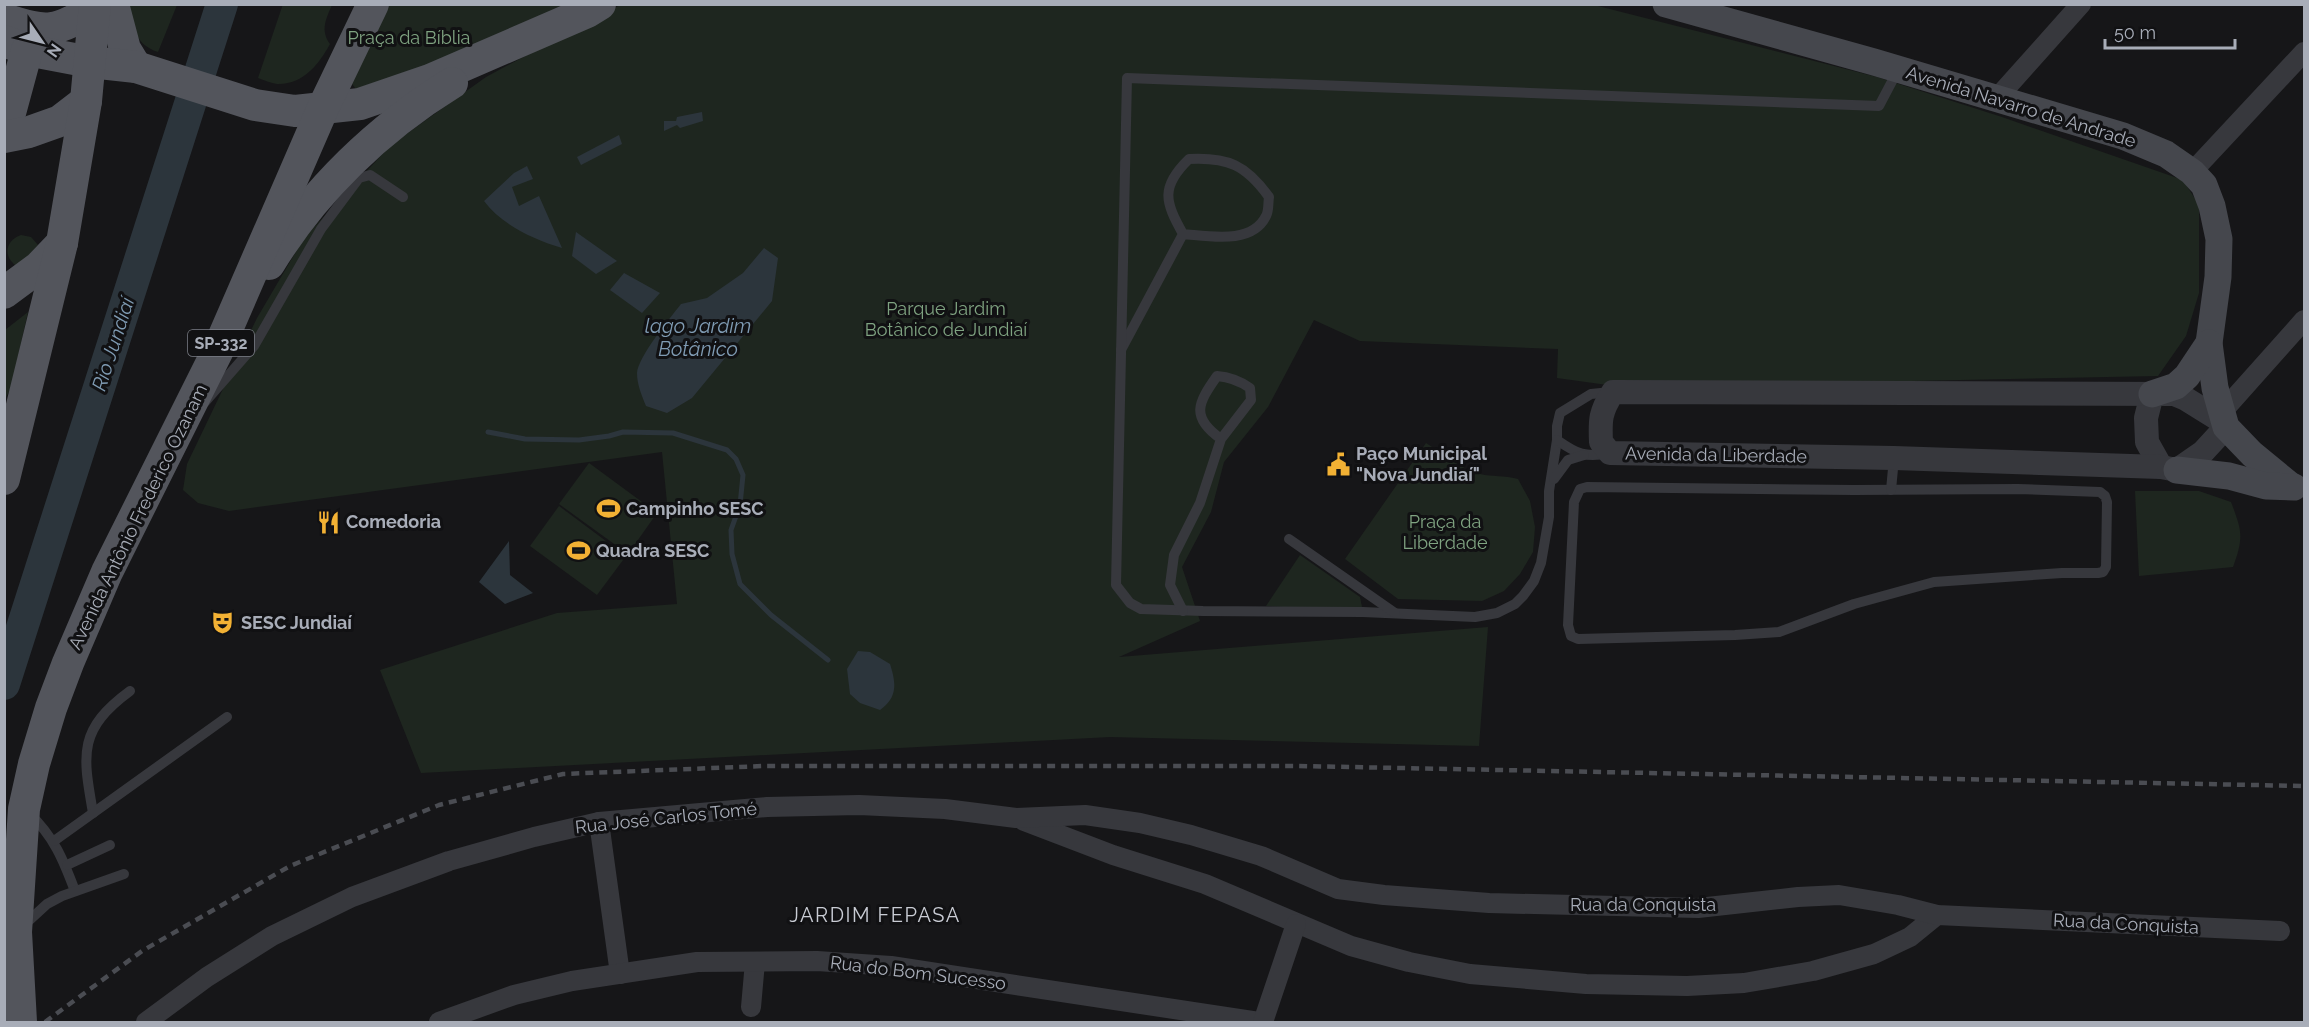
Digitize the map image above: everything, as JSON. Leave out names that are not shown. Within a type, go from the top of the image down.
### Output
[{"type":"main road","name":"Avenida Antônio Frederico Ozanam","points":[[21,1023],[16,932],[24,808],[34,764],[68,663],[107,572],[217,352],[323,108],[373,4]]},
{"type":"main road","points":[[86,100],[60,121],[29,132],[4,136],[16,46],[146,71],[255,105],[295,111],[360,104],[429,80],[587,12],[600,4]]},
{"type":"main road","name":"Avenida Navarro de Andrade","points":[[1666,4],[1998,98],[2123,136],[2166,154],[2192,172],[2204,184],[2212,206],[2219,239],[2218,277],[2209,343],[2215,388],[2224,420]]},
{"type":"main road","points":[[4,19],[50,30],[68,25],[101,6]]},
{"type":"main road","points":[[4,479],[62,243],[101,6]]},
{"type":"main road","points":[[101,6],[125,50],[146,71]]},
{"type":"main road","points":[[217,352],[274,257],[320,195],[346,166],[374,139],[402,118],[502,49]]},
{"type":"main road","points":[[4,292],[39,267],[62,243]]},
{"type":"main road","points":[[2152,394],[2176,386],[2187,376],[2209,343]]},
{"type":"main road","points":[[2224,420],[2252,453],[2298,487]]},
{"type":"main road","points":[[2169,469],[2229,476],[2266,486],[2298,487]]},
{"type":"street","points":[[1998,98],[2081,4]]},
{"type":"street","points":[[2192,172],[2304,52]]},
{"type":"street","points":[[2152,394],[2146,418],[2147,441],[2169,469],[2203,452],[2224,420],[2304,320]]},
{"type":"street","points":[[1613,392],[2174,394],[2224,420]]},
{"type":"street","name":"Avenida da Liberdade","points":[[1613,392],[1602,408],[1600,421],[1601,442],[1610,453],[1894,458],[2169,469]]},
{"type":"street","name":"Rua José Carlos Tomé","points":[[146,1023],[207,977],[272,936],[352,897],[449,861],[534,837],[599,822],[767,807],[859,805],[945,809],[1016,818]]},
{"type":"street","name":"Rua da Conquista","points":[[1016,818],[1085,815],[1140,823],[1191,835],[1261,856],[1338,889],[1384,895],[1489,903],[1698,908],[1798,897],[1839,896],[1898,905],[1937,915],[2280,931]]},
{"type":"street","points":[[1016,818],[1113,855],[1205,884],[1351,946],[1470,974],[1586,984],[1687,986],[1744,983],[1813,971],[1874,954],[1910,937],[1937,915]]},
{"type":"street","points":[[599,822],[620,974]]},
{"type":"street","points":[[1261,1023],[1296,924]]},
{"type":"street","name":"Rua do Bom Sucesso","points":[[439,1023],[514,994],[572,981],[698,963],[817,961],[891,966],[1261,1023]]},
{"type":"street","points":[[752,1007],[755,962]]},
{"type":"lane","points":[[357,40],[355,24],[362,4]]},
{"type":"lane","points":[[1613,392],[1591,394],[1560,413],[1549,491],[1549,517],[1541,563],[1534,581],[1515,604],[1497,613],[1475,617],[1183,611],[1141,609],[1130,603],[1116,585],[1127,78],[1878,106],[1898,70]]},
{"type":"lane","points":[[1214,158],[1235,165],[1256,180],[1269,197],[1266,216],[1252,232],[1228,237],[1183,234],[1169,208],[1168,186],[1178,170],[1189,159],[1214,158]]},
{"type":"lane","points":[[179,431],[238,367],[254,346],[321,229],[359,178],[370,175],[404,197]]},
{"type":"lane","points":[[1120,353],[1183,234]]},
{"type":"lane","points":[[1183,611],[1170,585],[1174,555],[1200,503],[1221,440],[1251,400],[1250,388],[1227,376],[1217,376],[1200,401],[1203,423],[1221,440]]},
{"type":"lane","points":[[1557,440],[1584,455]]},
{"type":"lane","points":[[1549,491],[1556,474],[1568,460],[1584,455],[1595,456],[1610,453]]},
{"type":"lane","points":[[1891,490],[1894,458]]},
{"type":"lane","points":[[1604,487],[1891,490],[2018,489],[2100,492],[2105,496],[2107,502],[2106,567],[2103,572],[2098,573],[2062,573],[1934,582],[1854,604],[1779,632],[1578,639],[1571,636],[1569,631],[1574,502],[1580,489],[1604,487]]},
{"type":"lane","points":[[1289,539],[1396,614]]},
{"type":"lane","points":[[93,813],[86,766],[88,742],[97,723],[112,704],[130,691]]},
{"type":"lane","points":[[54,841],[227,717]]},
{"type":"lane","points":[[24,808],[54,841],[67,865],[75,891]]},
{"type":"lane","points":[[67,865],[110,845]]},
{"type":"lane","points":[[16,932],[47,904],[75,891],[124,874]]},
{"type":"green space","points":[[283,4],[332,5],[325,29],[330,44],[321,59],[309,72],[295,81],[277,84],[258,78]]},
{"type":"green space","points":[[127,5],[177,5],[158,52],[150,49],[139,39]]},
{"type":"green space","name":"Praça da Bíblia","points":[[387,5],[575,5],[477,48],[356,89],[352,84]]},
{"type":"green space","name":"Parque Jardim Botânico de Jundiaí","points":[[620,5],[1594,5],[1877,77],[2002,117],[2183,180],[2199,205],[2199,293],[2186,336],[2158,376],[1622,387],[1557,378],[1558,349],[1360,341],[1314,320],[1268,407],[1224,462],[1211,512],[1182,567],[1200,621],[1119,657],[1488,627],[1479,746],[1110,737],[421,773],[380,670],[557,613],[677,604],[662,452],[229,511],[198,503],[183,490],[187,464],[257,318],[304,238],[391,145],[486,77]]},
{"type":"green space","points":[[21,235],[31,237],[38,245],[18,267],[10,259],[8,250],[11,241]]},
{"type":"green space","points":[[28,312],[11,388],[5,399],[5,330]]},
{"type":"green space","name":"Praça da Liberdade","points":[[1426,443],[1458,465],[1473,472],[1518,479],[1530,501],[1535,527],[1533,552],[1520,574],[1504,591],[1482,601],[1398,599],[1345,559]]},
{"type":"green space","name":"Campinho SESC","points":[[589,463],[657,513],[628,554],[559,504]]},
{"type":"green space","points":[[2135,491],[2199,491],[2231,502],[2238,520],[2240,534],[2239,548],[2233,567],[2139,576]]},
{"type":"green space","name":"Quadra SESC","points":[[559,506],[626,556],[597,595],[530,546]]},
{"type":"green space","points":[[1300,555],[1360,597],[1363,612],[1266,606]]},
{"type":"water","points":[[702,112],[703,121],[680,128],[677,125],[664,131],[664,121],[676,121],[677,117]]},
{"type":"water","points":[[619,135],[622,144],[581,165],[577,157]]},
{"type":"water","points":[[527,166],[533,179],[512,187],[519,206],[539,196],[562,248],[509,224],[491,210],[484,201],[514,173]]},
{"type":"water","points":[[576,232],[617,261],[596,274],[572,256]]},
{"type":"water","name":"lago Jardim Botânico","points":[[764,248],[778,258],[772,301],[692,398],[667,413],[646,406],[637,373],[648,348],[681,304],[707,298],[743,273]]},
{"type":"water","points":[[624,273],[660,293],[642,313],[610,290]]},
{"type":"water","points":[[509,541],[510,575],[533,593],[505,604],[479,582]]},
{"type":"water","points":[[858,651],[870,652],[890,664],[894,677],[893,695],[880,710],[860,703],[850,694],[847,669]]},
{"type":"waterway","name":"Rio Jundiaí","points":[[4,684],[222,4]]},
{"type":"waterway","points":[[488,432],[525,439],[579,440],[623,432],[673,433],[727,450],[736,459],[743,475],[740,505],[731,530],[732,554],[740,584],[771,615],[828,660]]},
{"type":"railway","points":[[45,1022],[142,951],[290,866],[439,805],[563,774],[764,766],[1299,766],[2304,786]]},
{"type":"place","name":"Paço Municipal \"Nova Jundiaí\"","points":[[1338,464]]},
{"type":"place","name":"Campinho SESC","points":[[608,509]]},
{"type":"place","name":"Comedoria","points":[[328,522]]},
{"type":"place","name":"Quadra SESC","points":[[578,551]]},
{"type":"place","name":"SESC Jundiaí","points":[[223,623]]},
{"type":"district","name":"JARDIM FEPASA","points":[[875,915]]}]
